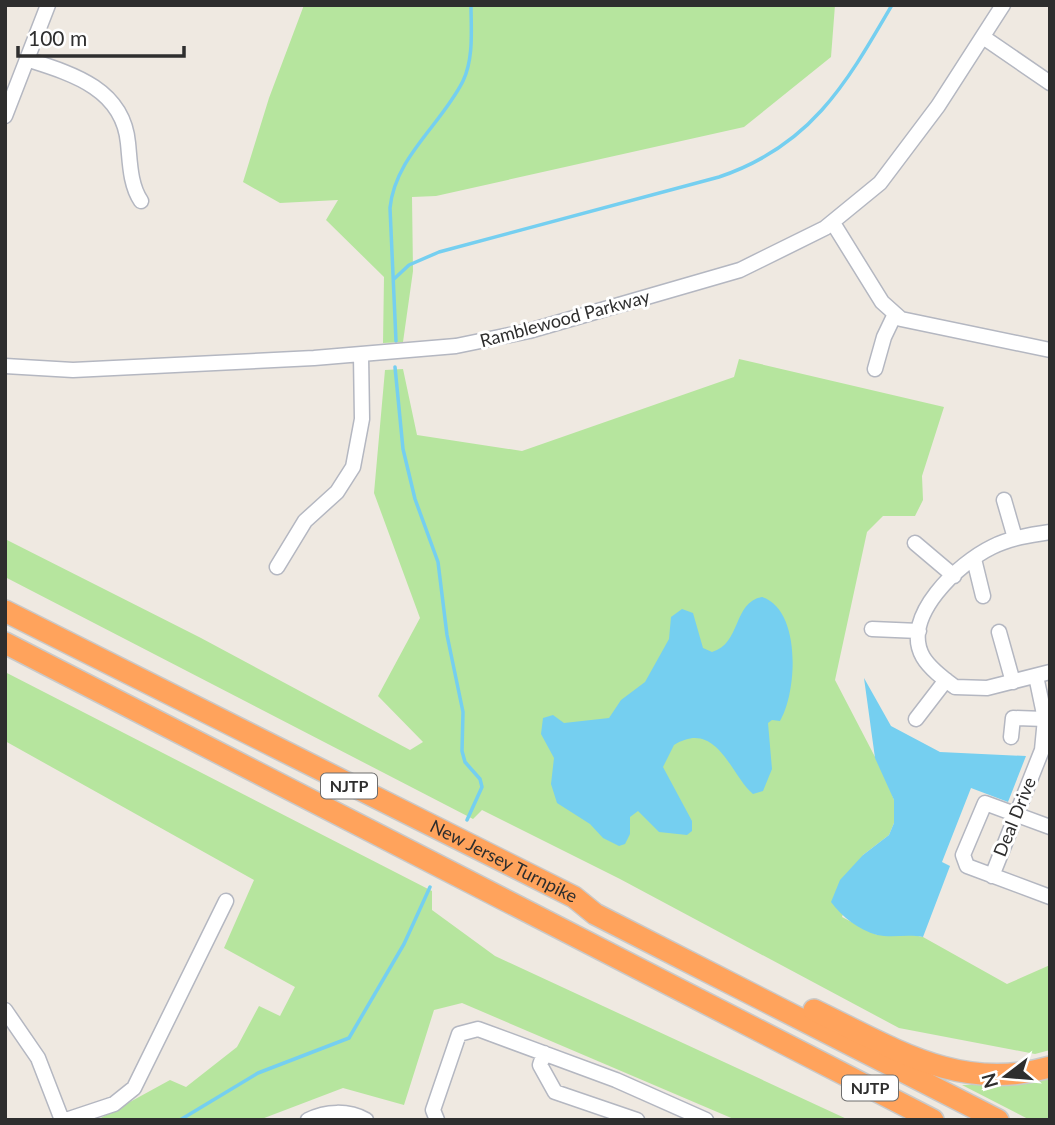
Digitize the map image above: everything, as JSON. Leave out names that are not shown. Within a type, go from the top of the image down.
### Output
[{"type":"highway","name":"New Jersey Turnpike","points":[[5,611],[574,897],[595,914],[998,1120]]},
{"type":"highway","name":"New Jersey Turnpike","points":[[5,643],[933,1120]]},
{"type":"highway","points":[[574,897],[596,905],[927,1063],[962,1073],[997,1076],[1050,1068]]},
{"type":"highway","points":[[641,971],[734,1032],[905,1120]]},
{"type":"street","points":[[5,116],[29,60],[48,5]]},
{"type":"street","name":"Ramblewood Parkway","points":[[5,366],[73,370],[361,355],[481,342],[553,325],[740,270],[805,241],[863,199],[895,164],[1003,5]]},
{"type":"street","points":[[982,37],[1050,83]]},
{"type":"street","points":[[29,60],[95,86],[116,106],[127,132],[129,160],[136,194],[141,201]]},
{"type":"street","points":[[832,223],[873,289],[895,314],[910,321],[1050,350]]},
{"type":"street","points":[[875,369],[884,337],[895,314]]},
{"type":"street","points":[[277,567],[305,521],[337,492],[353,467],[362,419],[361,355]]},
{"type":"street","points":[[1004,500],[1015,538]]},
{"type":"street","points":[[1043,674],[970,690],[955,687],[923,658],[919,622],[932,598],[974,559],[1015,538],[1050,532]]},
{"type":"street","points":[[915,543],[954,576]]},
{"type":"street","points":[[974,559],[983,596]]},
{"type":"street","points":[[872,629],[919,631]]},
{"type":"street","points":[[999,632],[1013,682]]},
{"type":"street","points":[[112,699],[126,672]]},
{"type":"street","name":"Deal Drive","points":[[992,876],[1042,750],[1045,719],[1043,674]]},
{"type":"street","points":[[916,719],[946,680]]},
{"type":"street","points":[[1011,737],[1013,718],[1045,719]]},
{"type":"street","points":[[1050,827],[985,803],[963,855],[964,861],[992,876],[1050,897]]},
{"type":"street","points":[[5,1010],[38,1058],[64,1120],[114,1104],[134,1088],[226,901]]},
{"type":"street","points":[[436,1120],[433,1110],[459,1034],[478,1029],[616,1080],[706,1120]]},
{"type":"street","points":[[544,1053],[540,1065],[555,1092],[637,1120]]},
{"type":"street","points":[[308,1120],[331,1113],[355,1114],[366,1120]]},
{"type":"green space","points":[[304,5],[835,5],[831,57],[744,127],[436,196],[412,197],[413,271],[403,342],[383,343],[384,277],[326,220],[338,200],[280,203],[243,182],[269,98]]},
{"type":"green space","points":[[739,359],[944,407],[922,476],[923,500],[915,516],[883,516],[867,532],[835,680],[886,778],[894,800],[894,823],[889,835],[863,855],[842,917],[877,935],[908,934],[923,937],[1007,984],[1050,965],[1050,1050],[1035,1054],[899,1028],[620,879],[482,810],[473,819],[5,577],[5,539],[201,638],[410,750],[423,742],[378,696],[420,618],[374,493],[385,370],[403,369],[417,435],[522,451],[734,377]]},
{"type":"green space","points":[[5,672],[432,891],[432,910],[495,956],[849,1120],[736,1120],[462,1003],[434,1010],[404,1105],[343,1088],[259,1120],[97,1120],[170,1080],[186,1087],[237,1047],[259,1006],[280,1016],[295,987],[224,948],[254,880],[5,741]]},
{"type":"green space","points":[[1050,1075],[1050,1120],[1030,1120],[962,1085],[1023,1084]]},
{"type":"water","points":[[762,597],[775,605],[784,618],[792,653],[790,692],[786,708],[780,721],[772,720],[768,723],[772,769],[763,791],[753,794],[712,744],[701,739],[689,739],[674,745],[663,767],[692,821],[692,831],[687,835],[659,832],[638,811],[630,817],[630,834],[625,844],[619,846],[603,838],[590,824],[557,803],[551,784],[554,758],[541,734],[543,718],[553,715],[564,723],[609,718],[621,700],[645,682],[669,639],[671,617],[682,609],[693,613],[703,648],[712,652],[728,641],[746,607],[753,600]]},
{"type":"water","points":[[864,678],[891,726],[940,752],[1026,756],[1008,802],[971,788],[942,862],[950,866],[923,937],[870,933],[851,922],[831,902],[840,880],[863,855],[889,835],[894,823],[894,800],[875,758]]},
{"type":"waterway","points":[[396,341],[390,208],[394,190],[409,157],[454,97],[467,72],[471,5]]},
{"type":"waterway","points":[[394,279],[409,265],[439,252],[719,177],[751,164],[802,130],[823,109],[859,61],[892,5]]},
{"type":"waterway","points":[[395,367],[403,449],[415,499],[438,562],[447,635],[463,712],[462,751],[465,762],[480,779],[482,787],[467,820]]},
{"type":"waterway","points":[[180,1120],[258,1073],[349,1038],[404,944],[430,887]]}]
